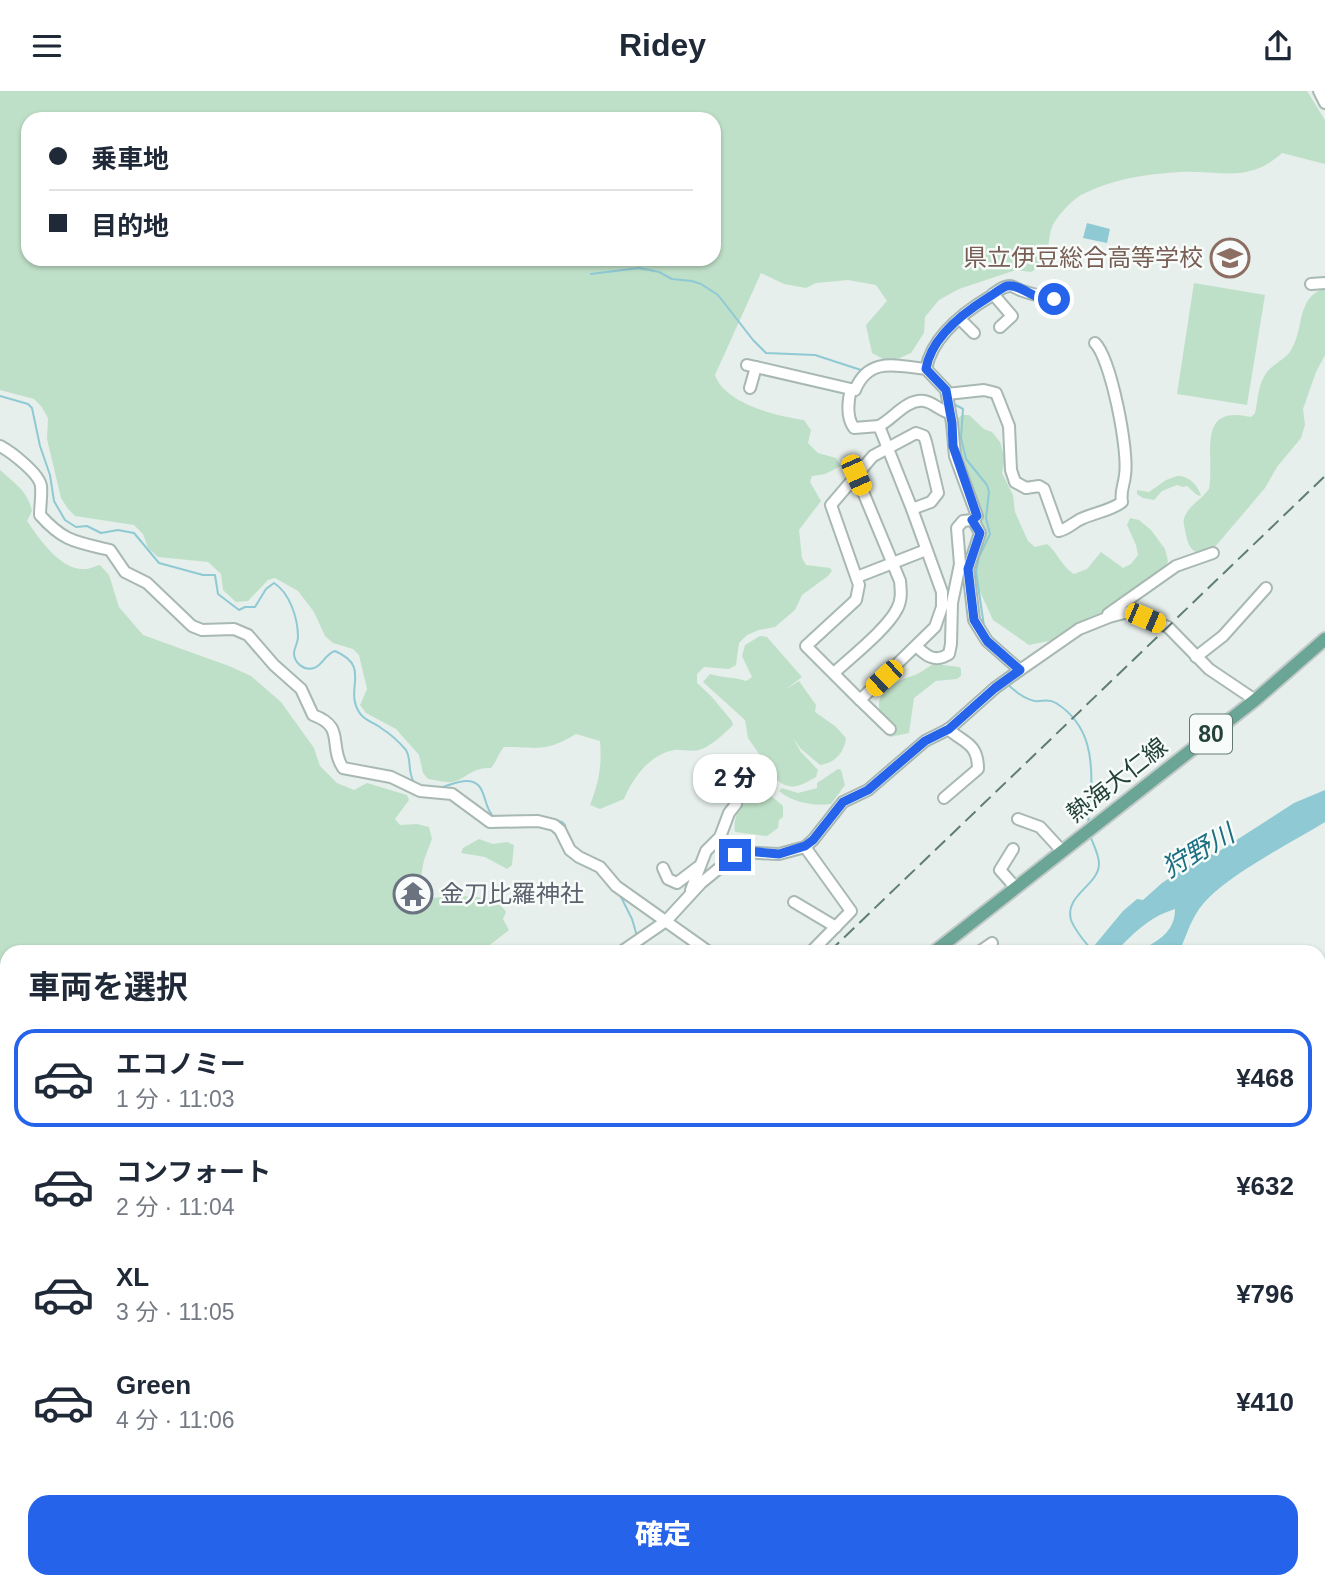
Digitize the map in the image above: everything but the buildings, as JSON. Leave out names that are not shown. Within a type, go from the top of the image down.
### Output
[{"type":"main road","name":"熱海大仁線","points":[[943,945],[1255,700],[1325,639]]},
{"type":"street","points":[[1319,91],[1325,103]]},
{"type":"street","points":[[1311,284],[1325,283]]},
{"type":"street","points":[[926,369],[938,341],[960,319],[993,294],[1009,286],[1057,301]]},
{"type":"street","points":[[993,294],[1012,316],[1000,327]]},
{"type":"street","points":[[960,319],[974,333]]},
{"type":"street","points":[[947,394],[984,390],[996,393],[1009,426],[1012,477],[1020,486],[1039,486],[1044,489],[1059,531],[1066,529],[1076,521],[1116,507],[1122,502],[1121,491],[1125,475],[1124,432],[1109,377],[1096,343]]},
{"type":"street","points":[[751,388],[751,366],[855,390],[865,373],[874,367],[895,365],[926,369],[946,390],[955,456],[977,516],[963,521],[957,528],[960,564],[952,603],[950,650],[943,657],[934,659],[917,647]]},
{"type":"street","points":[[851,389],[848,404],[852,427],[879,426],[899,410],[920,401],[950,413]]},
{"type":"street","points":[[860,700],[935,627],[942,607],[942,592],[879,426]]},
{"type":"street","points":[[890,729],[806,646],[856,600],[859,593],[857,577],[831,505],[873,456],[916,433],[924,436],[938,493],[931,502],[912,509]]},
{"type":"street","points":[[0,446],[12,453],[38,478],[41,485],[40,515],[52,529],[69,541],[110,550],[125,572],[147,583],[192,626],[202,630],[234,629],[248,635],[274,665],[302,689],[313,715],[329,723],[335,735],[337,754],[343,768],[391,777],[420,792],[452,794],[490,822],[538,821],[554,825],[560,830],[570,850],[600,867],[616,886],[699,945]]},
{"type":"street","points":[[834,673],[888,621],[898,607],[901,589],[893,563],[856,475]]},
{"type":"street","points":[[972,520],[980,533],[968,569],[974,620],[987,641],[1020,670]]},
{"type":"street","points":[[857,577],[926,550]]},
{"type":"street","points":[[1102,619],[1176,566],[1213,553]]},
{"type":"street","points":[[1196,657],[1223,636],[1266,588]]},
{"type":"street","points":[[630,945],[666,921],[701,883],[739,852],[779,854],[805,846],[813,840],[843,802],[868,790],[925,741],[948,729],[1020,670],[1079,629],[1102,619],[1125,612],[1133,613],[1168,628],[1209,669],[1255,700]]},
{"type":"street","points":[[944,798],[978,769],[976,753],[966,741],[948,729]]},
{"type":"street","points":[[690,896],[706,851],[720,837],[729,813],[736,804]]},
{"type":"street","points":[[1018,819],[1040,827],[1062,851]]},
{"type":"street","points":[[805,846],[850,907],[849,914],[818,945]]},
{"type":"street","points":[[1013,849],[1000,870],[1015,887]]},
{"type":"street","points":[[663,868],[668,879],[677,883],[703,863]]},
{"type":"street","points":[[794,902],[836,927]]},
{"type":"green space","points":[[0,91],[1307,91],[1325,120],[1325,164],[1282,153],[1269,163],[1245,172],[1180,172],[1141,176],[1117,181],[1081,195],[1054,223],[1048,252],[1038,267],[1031,272],[1016,270],[959,289],[939,300],[925,317],[924,333],[911,353],[900,358],[887,361],[872,353],[866,325],[887,301],[876,285],[848,280],[816,283],[806,288],[784,284],[761,273],[715,375],[729,394],[740,401],[767,412],[804,420],[811,430],[808,443],[818,453],[836,458],[841,466],[825,474],[812,476],[810,482],[821,501],[799,530],[802,558],[806,565],[830,568],[832,571],[802,595],[795,610],[775,627],[747,635],[739,643],[736,665],[729,669],[704,667],[697,674],[697,683],[711,696],[733,725],[702,749],[674,750],[657,757],[637,776],[624,799],[600,809],[590,805],[599,774],[600,741],[576,734],[548,746],[504,747],[491,768],[478,769],[457,781],[428,779],[423,773],[419,755],[396,729],[366,713],[360,705],[367,689],[359,655],[353,649],[333,643],[325,636],[314,612],[298,591],[275,578],[268,580],[248,601],[236,602],[223,590],[221,574],[208,562],[158,557],[148,548],[143,534],[134,525],[75,516],[61,498],[47,439],[48,418],[34,399],[0,390]]},
{"type":"green space","points":[[1194,283],[1265,295],[1247,405],[1177,394]]},
{"type":"green space","points":[[1325,288],[1325,355],[1303,409],[1305,425],[1301,438],[1277,467],[1265,488],[1214,548],[1197,553],[1188,543],[1184,520],[1191,507],[1209,489],[1211,435],[1215,425],[1222,418],[1233,415],[1251,417],[1255,413],[1263,379],[1270,369],[1289,353],[1304,307],[1315,293]]},
{"type":"green space","points":[[962,415],[969,415],[984,429],[992,432],[1000,442],[1005,458],[1002,473],[1013,495],[1015,512],[1028,541],[1035,547],[1047,544],[1074,574],[1087,569],[1101,552],[1123,568],[1131,564],[1138,555],[1127,525],[1130,518],[1139,520],[1151,530],[1165,549],[1168,561],[1163,571],[1114,607],[1088,618],[1053,640],[1029,645],[993,620],[976,583],[973,569],[985,539],[983,529],[976,521],[969,475],[958,453],[957,419]]},
{"type":"green space","points":[[0,470],[27,498],[32,511],[27,521],[44,544],[58,558],[74,568],[85,569],[100,565],[109,575],[119,607],[143,635],[251,676],[281,702],[314,748],[320,766],[337,783],[354,790],[367,783],[407,795],[409,800],[395,819],[400,825],[417,824],[429,827],[432,839],[424,860],[418,893],[424,899],[468,897],[491,900],[506,912],[503,919],[509,930],[490,945],[0,945]]},
{"type":"green space","points":[[1177,476],[1192,482],[1201,496],[1187,486],[1177,485],[1162,491],[1154,500],[1137,494],[1137,490],[1149,492]]},
{"type":"green space","points":[[760,636],[767,637],[802,677],[785,690],[799,681],[816,705],[815,712],[835,726],[846,738],[838,756],[820,765],[801,749],[793,738],[801,752],[818,770],[816,777],[796,786],[787,786],[777,780],[748,738],[745,720],[703,682],[710,674],[746,681],[752,677],[742,656],[745,645]]},
{"type":"green space","points":[[934,664],[959,667],[961,676],[957,679],[936,681],[914,698],[909,733],[890,737],[886,734],[879,706],[882,694],[892,685]]},
{"type":"green space","points":[[838,769],[841,770],[845,785],[831,804],[804,803],[779,791],[782,788],[798,793],[817,788],[817,783]]},
{"type":"green space","points":[[763,789],[783,806],[783,817],[779,820],[778,828],[767,836],[735,832],[736,818],[741,806],[751,795]]},
{"type":"green space","points":[[479,839],[493,844],[507,842],[514,845],[512,865],[507,869],[485,857],[461,853],[463,848]]},
{"type":"water","points":[[1087,223],[1110,229],[1107,243],[1083,238]]},
{"type":"water","points":[[1325,790],[1325,822],[1243,871],[1214,893],[1196,914],[1182,945],[1150,945],[1168,930],[1175,909],[1152,919],[1122,945],[1095,945],[1123,911],[1137,899],[1143,900],[1162,883],[1191,864],[1221,850],[1294,803]]},
{"type":"waterway","points":[[591,274],[639,268],[659,272],[672,279],[701,284],[718,295],[766,353],[815,355],[864,371]]},
{"type":"waterway","points":[[0,396],[28,404],[32,408],[54,501],[65,520],[76,527],[87,526],[101,533],[118,530],[134,533],[159,563],[203,575],[215,575],[218,594],[239,610],[255,607],[266,589],[274,583],[280,587],[292,607],[298,630],[294,653],[298,663],[303,667],[314,668],[335,651],[346,657],[355,671],[354,695],[359,712],[391,735],[406,750],[414,782]]},
{"type":"waterway","points":[[952,403],[963,409],[961,438],[966,459],[987,485],[989,492],[986,518],[990,534],[979,557],[976,572],[984,626]]},
{"type":"waterway","points":[[1007,684],[1031,700],[1056,703],[1077,722],[1090,758],[1091,802],[1088,826]]},
{"type":"waterway","points":[[439,788],[461,781],[474,782],[482,790],[494,817]]},
{"type":"waterway","points":[[548,818],[562,822],[566,832]]},
{"type":"waterway","points":[[1088,945],[1075,928],[1070,911],[1072,904],[1098,871],[1098,857],[1091,838]]},
{"type":"waterway","points":[[619,893],[637,936]]},
{"type":"railway","points":[[836,945],[1325,476]]},
{"type":"place","name":"県立伊豆総合高等学校","points":[[1230,258]]},
{"type":"place","name":"金刀比羅神社","points":[[413,894]]},
{"type":"route","points":[[735,855],[746,851],[787,853],[805,846],[813,840],[843,802],[868,790],[925,741],[949,729],[995,688],[1020,670],[987,641],[974,620],[968,569],[980,533],[972,520],[977,516],[955,456],[946,390],[926,369],[938,341],[950,328],[978,303],[1006,286],[1054,299]]},
{"type":"water label","name":"狩野川","points":[[1198,851]]}]
